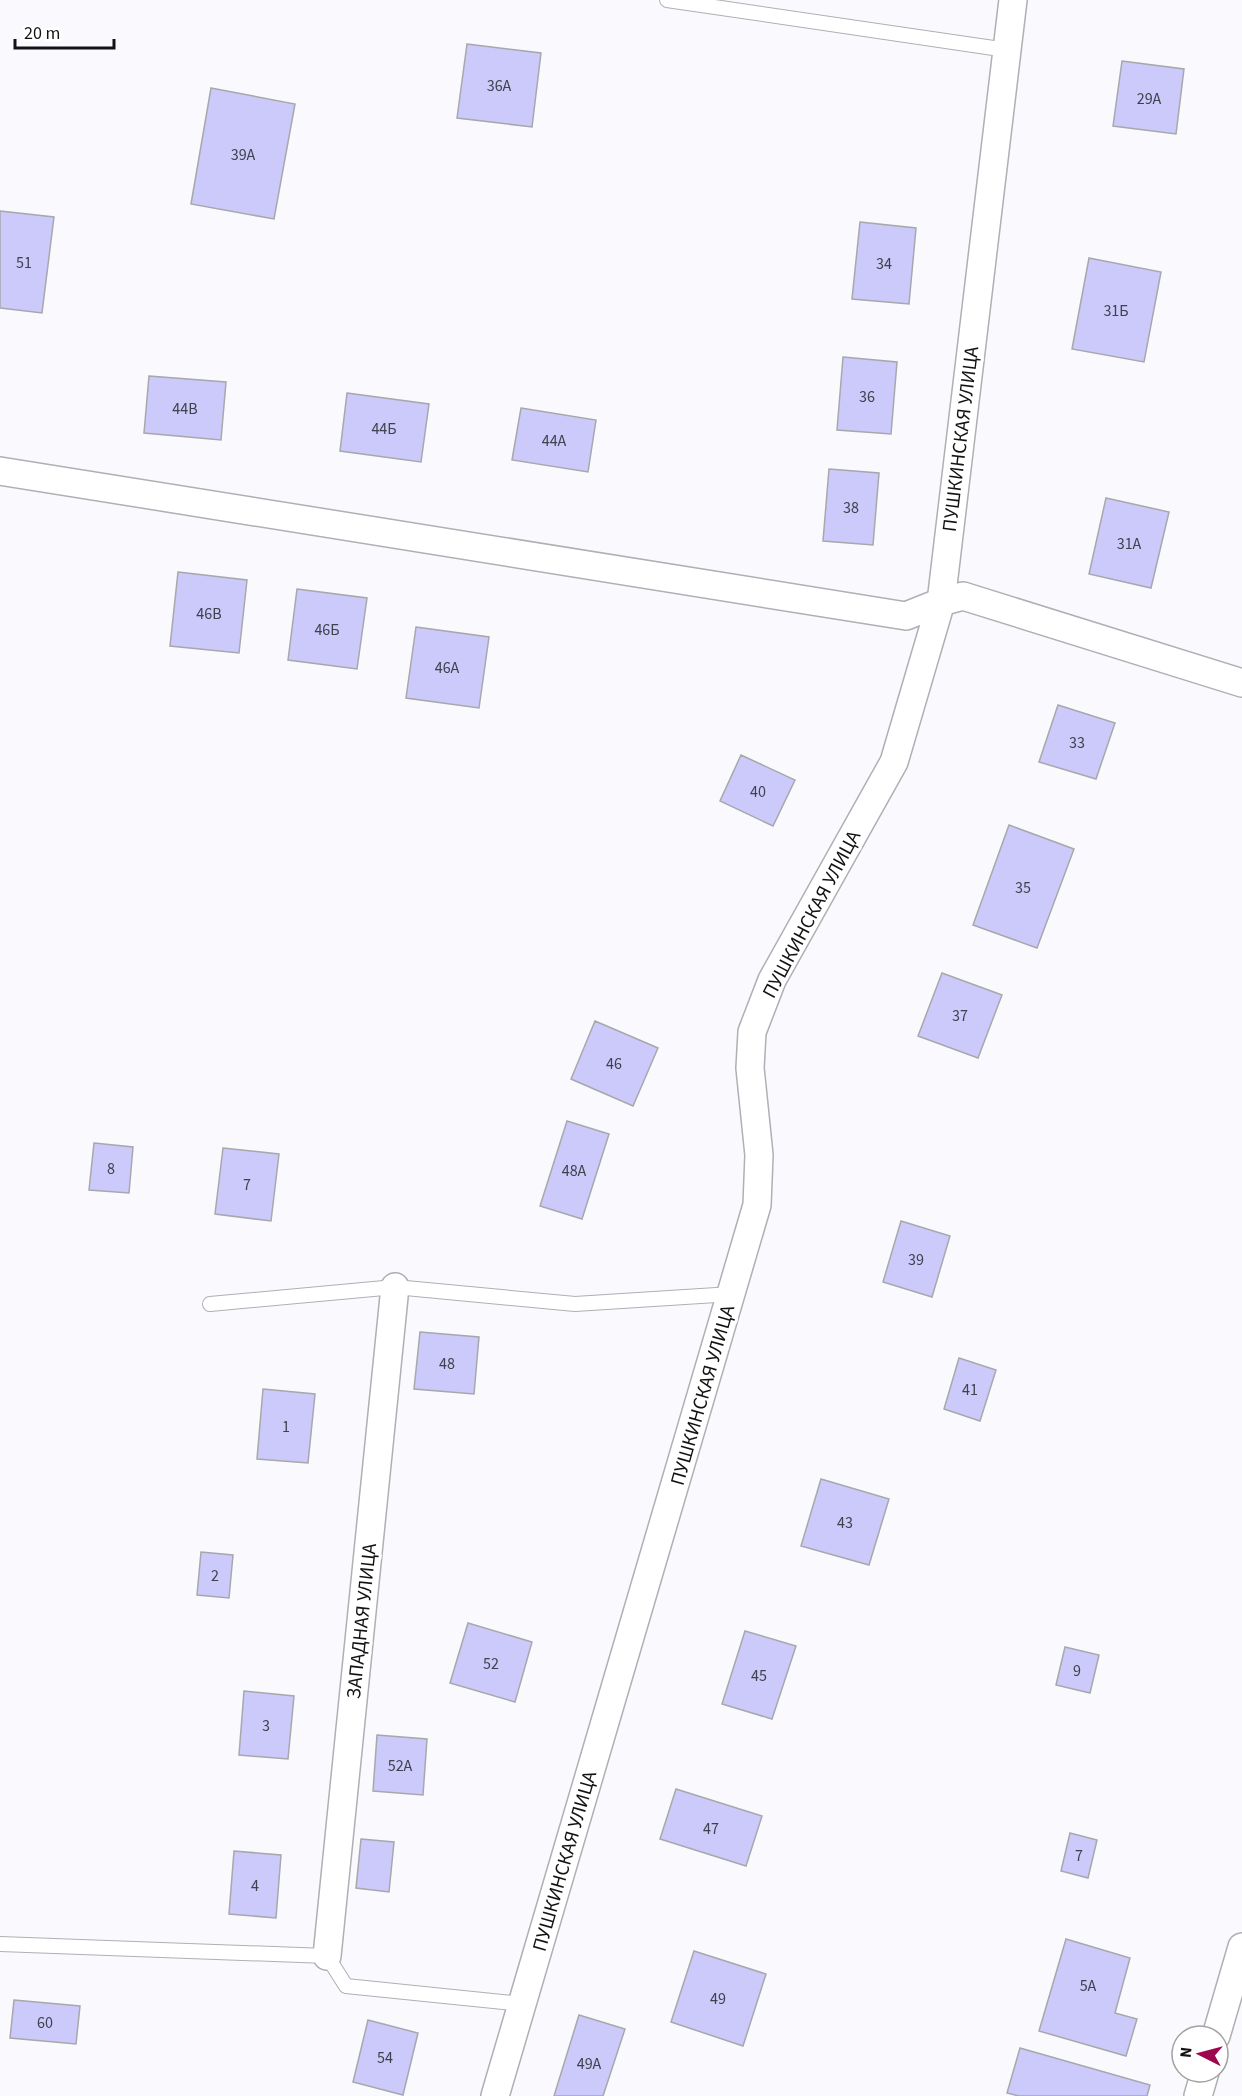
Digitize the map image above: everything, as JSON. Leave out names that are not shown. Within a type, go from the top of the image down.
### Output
[{"type":"street","name":"ПУШКИНСКАЯ УЛИЦА","points":[[495,2096],[758,1205],[759,1155],[750,1068],[752,1032],[772,980],[894,762],[941,602],[1012,0]]},
{"type":"street","points":[[0,471],[906,615],[963,596],[1242,683]]},
{"type":"street","name":"ЗАПАДНАЯ УЛИЦА","points":[[327,1956],[395,1287]]},
{"type":"street","points":[[1220,2024],[1242,1947]]},
{"type":"lane","points":[[667,0],[1007,50]]},
{"type":"lane","points":[[210,1304],[395,1287],[575,1304],[732,1294]]},
{"type":"lane","points":[[0,1944],[327,1956],[346,1986],[522,2004]]},
{"type":"building","points":[[467,44],[541,53],[532,127],[457,118]]},
{"type":"building","points":[[1122,61],[1184,69],[1176,134],[1113,126]]},
{"type":"building","points":[[211,88],[295,104],[274,219],[191,204]]},
{"type":"building","points":[[0,211],[54,217],[42,313],[0,308]]},
{"type":"building","points":[[860,222],[916,228],[909,304],[852,299]]},
{"type":"building","points":[[1089,258],[1161,272],[1144,362],[1072,349]]},
{"type":"building","points":[[843,357],[897,362],[891,434],[837,430]]},
{"type":"building","points":[[149,376],[226,382],[221,440],[144,433]]},
{"type":"building","points":[[347,393],[429,404],[421,462],[340,451]]},
{"type":"building","points":[[521,408],[596,420],[588,472],[512,460]]},
{"type":"building","points":[[829,469],[879,473],[873,545],[823,541]]},
{"type":"building","points":[[1106,498],[1169,512],[1151,588],[1089,574]]},
{"type":"building","points":[[178,572],[247,580],[239,653],[170,646]]},
{"type":"building","points":[[297,589],[367,598],[357,669],[288,660]]},
{"type":"building","points":[[416,627],[489,637],[479,708],[406,698]]},
{"type":"building","points":[[1058,705],[1115,723],[1096,779],[1039,762]]},
{"type":"building","points":[[741,755],[795,780],[773,826],[720,801]]},
{"type":"building","points":[[1009,825],[1074,849],[1037,948],[973,925]]},
{"type":"building","points":[[942,973],[1002,995],[978,1058],[918,1036]]},
{"type":"building","points":[[595,1021],[658,1048],[633,1106],[571,1079]]},
{"type":"building","points":[[567,1121],[609,1134],[582,1219],[540,1206]]},
{"type":"building","points":[[94,1143],[133,1147],[129,1193],[89,1190]]},
{"type":"building","points":[[223,1148],[279,1154],[271,1221],[215,1214]]},
{"type":"building","points":[[901,1221],[950,1236],[932,1297],[883,1282]]},
{"type":"building","points":[[420,1332],[479,1337],[474,1394],[414,1389]]},
{"type":"building","points":[[959,1358],[996,1370],[980,1421],[944,1409]]},
{"type":"building","points":[[263,1389],[315,1394],[308,1463],[257,1459]]},
{"type":"building","points":[[821,1479],[889,1499],[869,1565],[801,1546]]},
{"type":"building","points":[[201,1552],[233,1555],[229,1598],[197,1595]]},
{"type":"building","points":[[468,1623],[532,1642],[515,1702],[450,1683]]},
{"type":"building","points":[[745,1631],[796,1646],[772,1719],[722,1704]]},
{"type":"building","points":[[1065,1647],[1099,1655],[1090,1693],[1056,1685]]},
{"type":"building","points":[[244,1691],[294,1696],[288,1759],[239,1755]]},
{"type":"building","points":[[377,1735],[427,1739],[423,1795],[373,1791]]},
{"type":"building","points":[[676,1789],[762,1816],[746,1866],[660,1839]]},
{"type":"building","points":[[1070,1833],[1097,1840],[1088,1878],[1061,1871]]},
{"type":"building","points":[[361,1839],[394,1842],[389,1892],[356,1888]]},
{"type":"building","points":[[234,1851],[281,1855],[276,1918],[229,1914]]},
{"type":"building","points":[[1066,1939],[1130,1958],[1115,2013],[1137,2019],[1126,2056],[1039,2031]]},
{"type":"building","points":[[694,1951],[766,1974],[743,2046],[671,2022]]},
{"type":"building","points":[[14,2000],[80,2006],[76,2044],[10,2038]]},
{"type":"building","points":[[579,2015],[625,2029],[603,2096],[554,2096]]},
{"type":"building","points":[[368,2020],[418,2033],[403,2095],[353,2082]]},
{"type":"building","points":[[1020,2048],[1150,2085],[1147,2096],[1019,2096],[1007,2093]]}]
